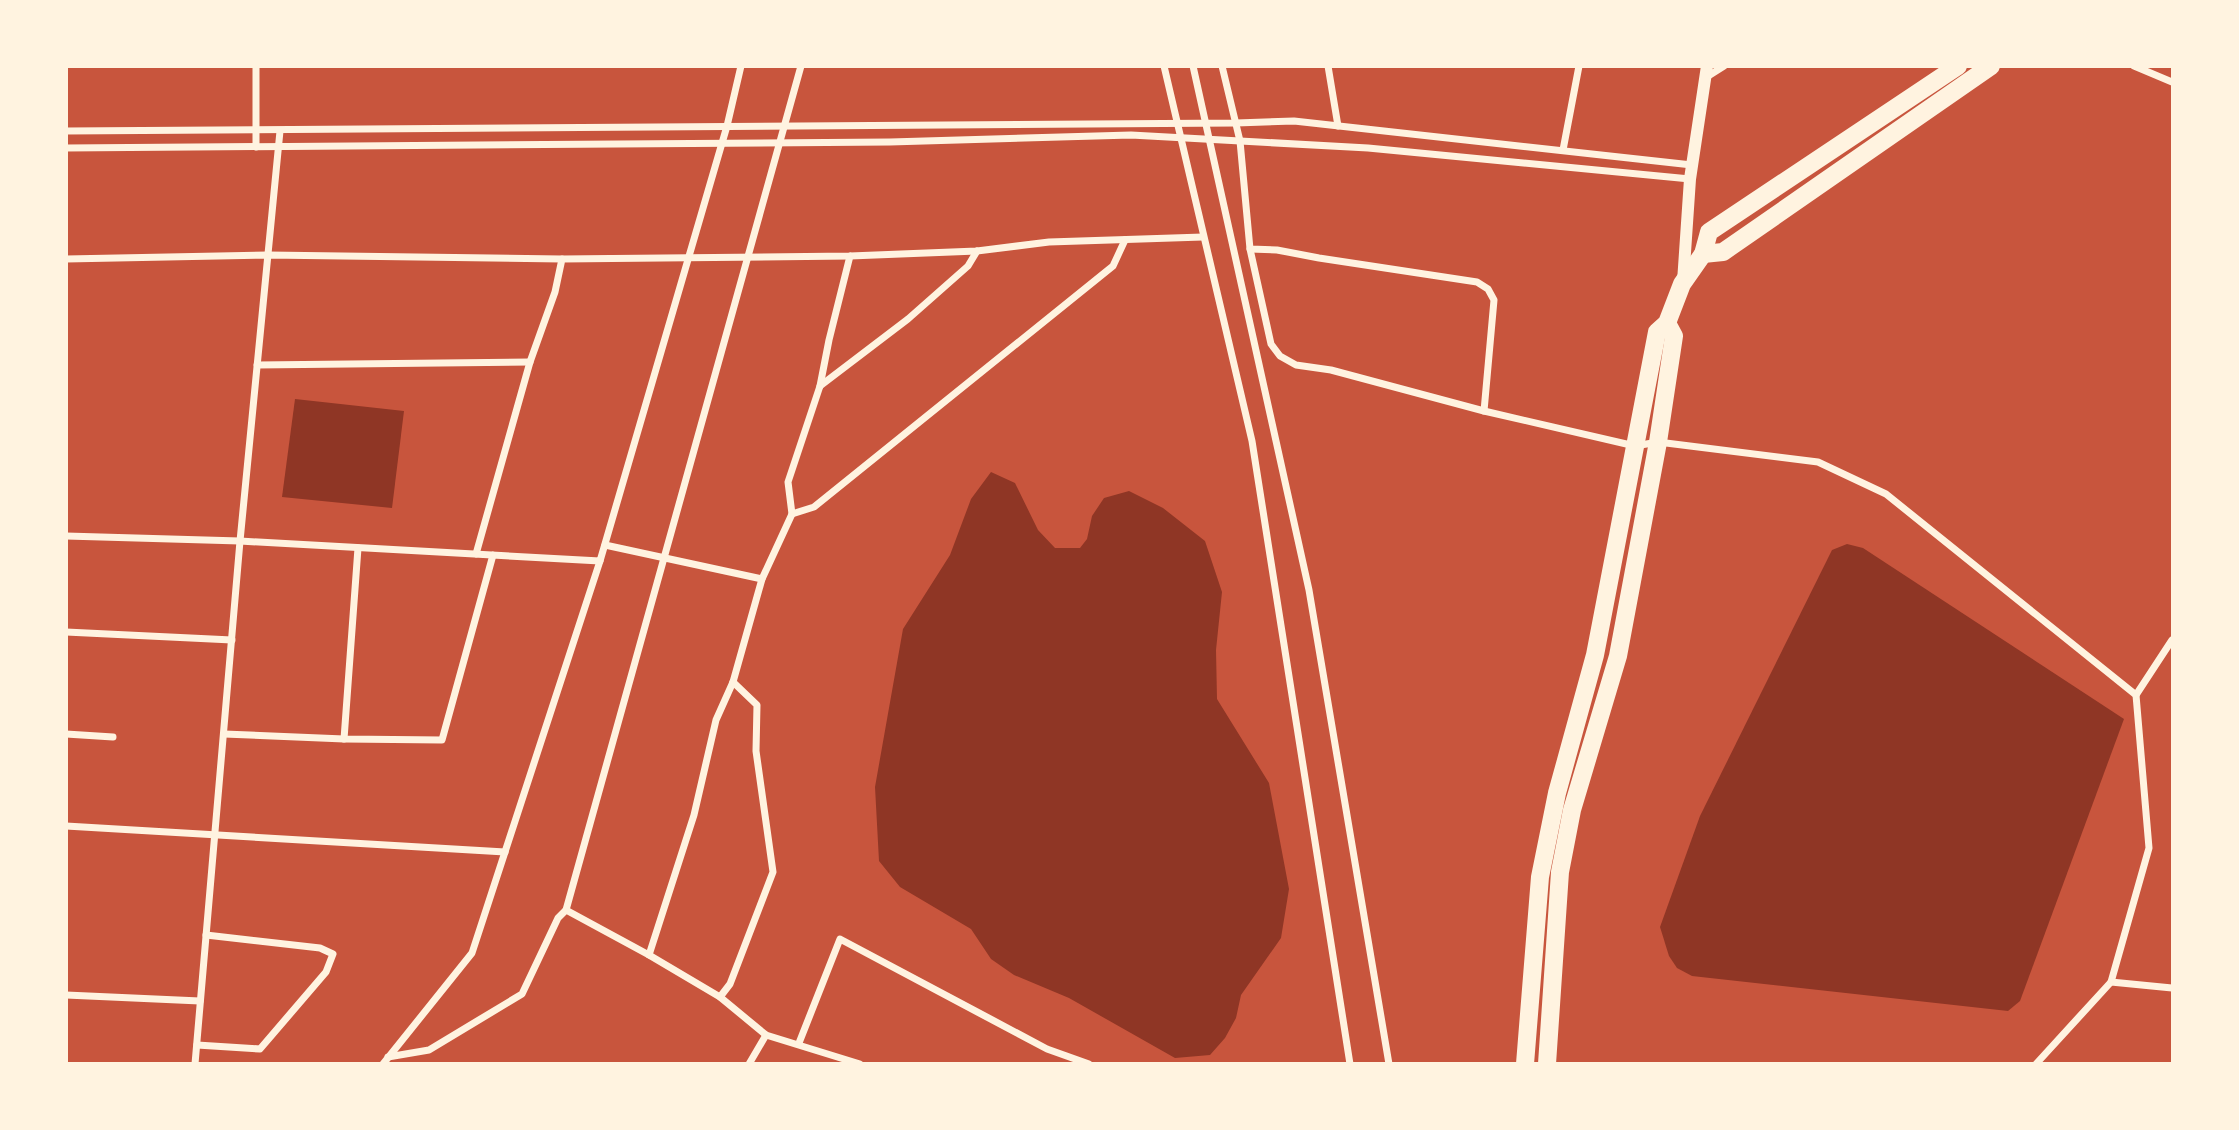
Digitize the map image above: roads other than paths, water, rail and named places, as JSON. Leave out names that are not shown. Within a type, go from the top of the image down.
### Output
[{"type":"main road","points":[[1525,1063],[1540,877],[1556,793],[1595,655],[1657,332],[1667,323],[1682,284],[1703,254],[1709,232],[1958,66]]},
{"type":"main road","points":[[1703,254],[1723,252],[1991,66]]},
{"type":"main road","points":[[1547,1063],[1560,872],[1572,810],[1618,656],[1658,442],[1674,336],[1667,323]]},
{"type":"main road","points":[[1563,770],[1582,775]]},
{"type":"street","points":[[256,66],[256,147]]},
{"type":"street","points":[[385,1060],[472,953],[605,545],[727,126],[741,66]]},
{"type":"street","points":[[385,1060],[429,1050],[522,994],[558,918],[566,910],[802,66]]},
{"type":"street","points":[[1164,66],[1252,441],[1350,1063]]},
{"type":"street","points":[[1193,66],[1309,590],[1389,1063]]},
{"type":"street","points":[[1222,66],[1240,141],[1250,249],[1271,344],[1280,356],[1296,365],[1331,370],[1484,411],[1635,446],[1658,442],[1818,462],[1886,494],[2136,695]]},
{"type":"street","points":[[1328,66],[1338,126]]},
{"type":"street","points":[[1563,150],[1579,66]]},
{"type":"street","points":[[1682,284],[1690,179],[1706,72],[1724,66]]},
{"type":"street","points":[[2134,66],[2172,82]]},
{"type":"street","points":[[66,131],[1294,121],[1692,165]]},
{"type":"street","points":[[195,1063],[240,541],[280,131]]},
{"type":"street","points":[[66,148],[890,142],[1130,135],[1368,148],[1690,179]]},
{"type":"street","points":[[66,259],[268,255],[562,258],[850,256],[976,251],[1049,242],[1203,237]]},
{"type":"street","points":[[792,514],[814,507],[1113,266],[1125,240]]},
{"type":"street","points":[[1250,249],[1278,250],[1477,282],[1488,289],[1494,300],[1484,411]]},
{"type":"street","points":[[820,386],[908,319],[968,266],[976,251]]},
{"type":"street","points":[[649,955],[694,815],[716,720],[733,682],[762,579],[792,514],[788,482],[820,386],[850,256]]},
{"type":"street","points":[[476,554],[530,362],[555,292],[562,258]]},
{"type":"street","points":[[257,365],[530,362]]},
{"type":"street","points":[[66,536],[240,541],[600,561]]},
{"type":"street","points":[[605,545],[762,579]]},
{"type":"street","points":[[344,739],[358,548]]},
{"type":"street","points":[[224,734],[442,740],[494,555]]},
{"type":"street","points":[[66,632],[232,640]]},
{"type":"street","points":[[2036,1063],[2111,982],[2149,848],[2136,695],[2172,640]]},
{"type":"street","points":[[720,997],[730,984],[773,872],[756,751],[757,705],[733,682]]},
{"type":"street","points":[[66,734],[113,737]]},
{"type":"street","points":[[66,826],[505,852]]},
{"type":"street","points":[[566,910],[720,997],[766,1035],[860,1063]]},
{"type":"street","points":[[197,1045],[260,1049],[326,972],[333,954],[320,948],[206,935]]},
{"type":"street","points":[[799,1043],[840,939],[1048,1049],[1089,1063]]},
{"type":"street","points":[[2111,982],[2172,988]]},
{"type":"street","points":[[66,995],[200,1002]]},
{"type":"street","points":[[749,1063],[766,1035]]}]
